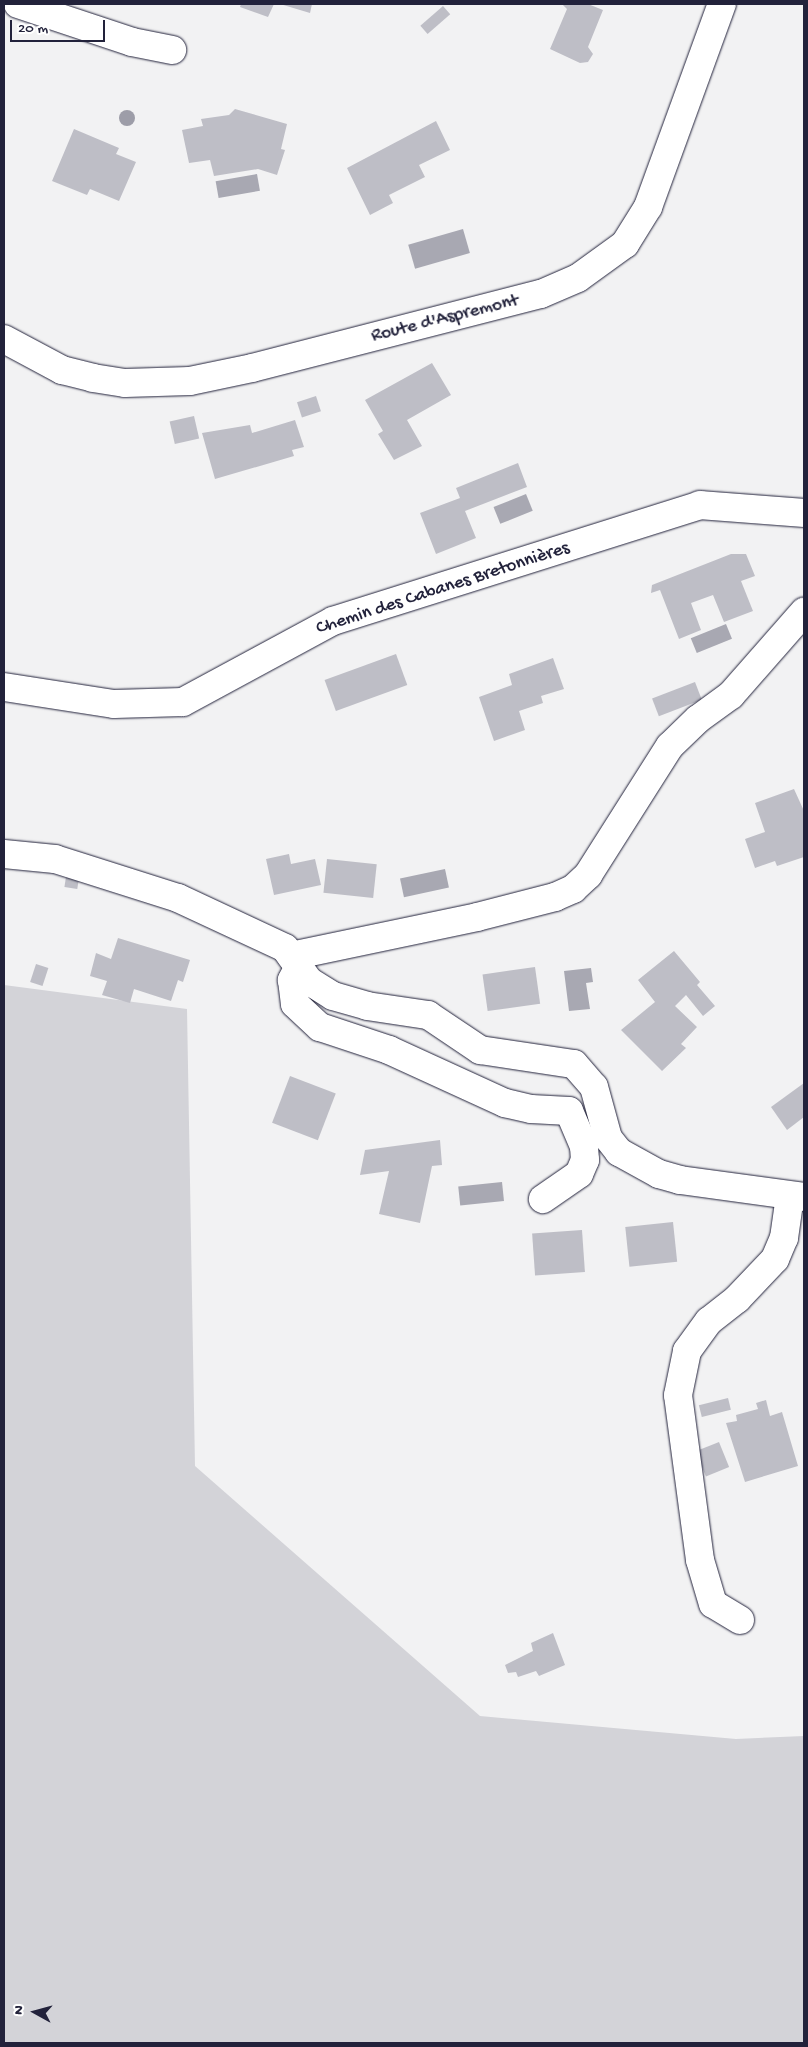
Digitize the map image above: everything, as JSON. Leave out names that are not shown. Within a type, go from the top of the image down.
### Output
[{"type":"street","points":[[18,4],[132,42],[172,50]]},
{"type":"street","name":"Route d'Aspremont","points":[[4,339],[62,370],[93,378],[125,384],[190,381],[252,368],[541,294],[578,278],[624,244],[648,207],[722,4]]},
{"type":"street","name":"Chemin des Cabanes Bretonnières","points":[[4,687],[114,704],[183,702],[333,621],[700,505],[804,513]]},
{"type":"street","points":[[295,961],[556,897],[573,889],[588,875],[670,746],[698,719],[730,695],[804,612]]},
{"type":"street","points":[[4,854],[55,859],[178,898],[285,948],[309,980],[333,996],[367,1006],[428,1015],[480,1050],[574,1064],[594,1087],[608,1138],[619,1152],[659,1174],[797,1197],[775,1259],[737,1299],[709,1321],[687,1351],[678,1394],[700,1560],[713,1604],[740,1620]]},
{"type":"street","points":[[295,961],[292,980],[295,1004],[320,1027],[389,1050],[505,1104],[531,1109],[569,1111],[584,1146],[585,1160],[579,1174],[543,1199]]},
{"type":"shaded area","points":[[257,174],[260,191],[219,198],[216,181]]},
{"type":"shaded area","points":[[463,229],[470,253],[415,269],[408,245]]},
{"type":"shaded area","points":[[526,494],[533,511],[500,524],[494,507]]},
{"type":"shaded area","points":[[726,624],[732,639],[697,653],[691,638]]},
{"type":"shaded area","points":[[445,869],[449,888],[404,897],[400,879]]},
{"type":"shaded area","points":[[591,968],[593,982],[586,983],[590,1009],[569,1011],[564,971]]},
{"type":"shaded area","points":[[4,985],[187,1009],[195,1466],[480,1716],[736,1739],[804,1736],[804,2043],[4,2043]]},
{"type":"shaded area","points":[[502,1182],[504,1201],[460,1205],[458,1187]]},
{"type":"building","points":[[241,4],[274,4],[268,17],[240,7]]},
{"type":"building","points":[[280,4],[312,4],[310,13]]},
{"type":"building","points":[[562,4],[588,4],[603,10],[588,47],[593,54],[588,62],[580,63],[550,49],[567,9]]},
{"type":"building","points":[[443,6],[450,14],[428,34],[420,26]]},
{"type":"building","points":[[235,109],[287,124],[281,149],[285,150],[277,175],[258,169],[214,176],[210,160],[189,163],[182,130],[203,126],[201,119],[229,115]]},
{"type":"building","points":[[436,121],[450,150],[419,165],[425,177],[389,195],[393,203],[370,215],[347,168]]},
{"type":"building","points":[[74,129],[119,148],[116,154],[136,162],[119,201],[90,189],[87,195],[52,181]]},
{"type":"building","points":[[432,363],[451,395],[407,420],[422,446],[394,460],[378,434],[383,431],[365,400]]},
{"type":"building","points":[[316,396],[321,411],[302,417],[297,402]]},
{"type":"building","points":[[194,416],[199,438],[175,444],[170,422]]},
{"type":"building","points":[[295,420],[304,447],[292,450],[294,456],[215,479],[202,433],[250,425],[252,433]]},
{"type":"building","points":[[518,463],[527,487],[465,511],[476,538],[436,554],[420,513],[460,498],[456,488]]},
{"type":"building","points":[[731,554],[746,554],[755,576],[741,581],[753,611],[724,622],[713,595],[691,603],[701,630],[679,639],[660,590],[651,593],[652,585]]},
{"type":"building","points":[[396,654],[407,685],[336,711],[325,680]]},
{"type":"building","points":[[553,658],[564,689],[541,696],[543,703],[519,711],[525,730],[494,741],[479,697],[512,685],[509,674]]},
{"type":"building","points":[[695,682],[702,700],[659,716],[652,698]]},
{"type":"building","points":[[794,789],[804,811],[804,857],[777,866],[775,861],[755,868],[745,839],[765,832],[755,803]]},
{"type":"building","points":[[289,854],[291,864],[315,859],[321,885],[274,895],[266,859]]},
{"type":"building","points":[[327,859],[377,864],[373,898],[323,893]]},
{"type":"building","points":[[66,877],[79,879],[77,889],[64,887]]},
{"type":"building","points":[[118,938],[190,960],[183,982],[178,980],[171,1001],[134,989],[130,1003],[102,995],[107,981],[90,976],[96,953],[111,959]]},
{"type":"building","points":[[674,951],[700,982],[697,985],[715,1006],[703,1016],[686,995],[675,1006],[697,1027],[681,1044],[686,1048],[662,1071],[621,1030],[655,1002],[638,980]]},
{"type":"building","points":[[36,964],[48,968],[42,986],[30,982]]},
{"type":"building","points":[[535,967],[540,1004],[488,1011],[483,974]]},
{"type":"building","points":[[290,1076],[336,1094],[318,1140],[272,1123]]},
{"type":"building","points":[[804,1083],[804,1117],[787,1130],[771,1107]]},
{"type":"building","points":[[440,1140],[442,1165],[432,1166],[420,1223],[379,1214],[389,1171],[360,1175],[365,1150]]},
{"type":"building","points":[[673,1222],[677,1262],[629,1267],[625,1227]]},
{"type":"building","points":[[582,1230],[585,1272],[535,1275],[532,1233]]},
{"type":"building","points":[[728,1398],[731,1410],[702,1417],[699,1405]]},
{"type":"building","points":[[766,1400],[770,1416],[782,1412],[798,1466],[745,1482],[726,1423],[737,1421],[736,1415],[758,1409],[756,1403]]},
{"type":"building","points":[[719,1442],[729,1467],[706,1476],[696,1451]]},
{"type":"building","points":[[553,1633],[565,1665],[539,1676],[536,1671],[518,1677],[516,1672],[508,1673],[505,1665],[533,1651],[531,1643]]}]
